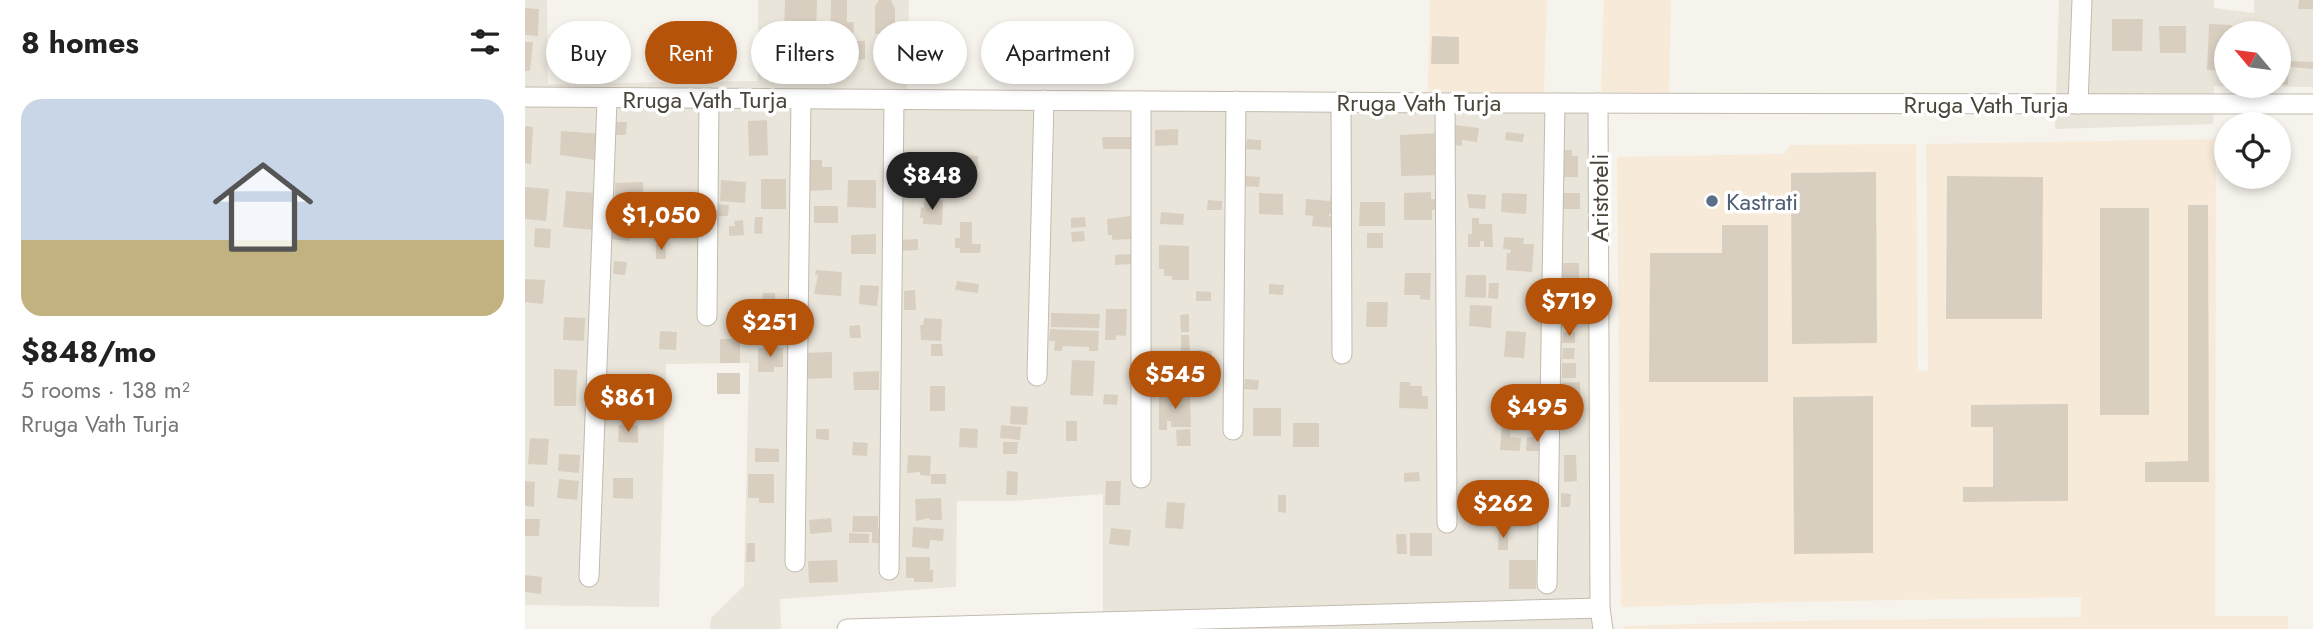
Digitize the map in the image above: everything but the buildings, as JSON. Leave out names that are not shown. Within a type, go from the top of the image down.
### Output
[{"type":"street","points":[[2078,104],[2082,0]]},
{"type":"street","name":"Rruga Vath Turja","points":[[525,97],[607,100],[709,98],[1445,103],[2313,104]]},
{"type":"street","points":[[707,316],[709,98]]},
{"type":"street","points":[[795,562],[801,99]]},
{"type":"street","points":[[589,577],[607,100]]},
{"type":"street","points":[[889,570],[894,100]]},
{"type":"street","points":[[1037,376],[1044,100]]},
{"type":"street","points":[[1141,478],[1142,100]]},
{"type":"street","points":[[1233,430],[1236,101]]},
{"type":"street","points":[[1341,102],[1342,355]]},
{"type":"street","points":[[1445,103],[1447,523]]},
{"type":"street","points":[[1547,584],[1555,103]]},
{"type":"street","name":"Aristoteli","points":[[1598,103],[1600,608],[1603,629]]},
{"type":"street","points":[[847,629],[1600,608]]},
{"type":"shaded area","points":[[525,0],[547,0],[546,84],[737,84],[737,81],[751,81],[751,84],[859,84],[859,21],[758,21],[758,0],[909,0],[909,21],[873,21],[873,84],[907,84],[907,99],[1592,106],[1603,629],[1103,629],[1103,494],[1013,501],[957,501],[956,587],[780,599],[781,629],[710,629],[711,618],[744,586],[749,363],[666,364],[659,607],[525,605]]},
{"type":"shaded area","points":[[1430,0],[1547,0],[1544,94],[1428,92]]},
{"type":"shaded area","points":[[1604,0],[1671,0],[1669,93],[1601,92]]},
{"type":"shaded area","points":[[2059,0],[2214,0],[2214,8],[2254,13],[2254,0],[2313,0],[2313,87],[2291,87],[2291,21],[2214,21],[2213,124],[2055,129]]},
{"type":"shaded area","points":[[2214,139],[2215,616],[2288,616],[2288,629],[1624,629],[1624,626],[1795,621],[2081,617],[2081,597],[1621,607],[1617,157],[1784,154],[1790,145],[1916,144],[1918,370],[1928,371],[1926,144]]},
{"type":"place","name":"Kastrati","points":[[1712,201]]}]
